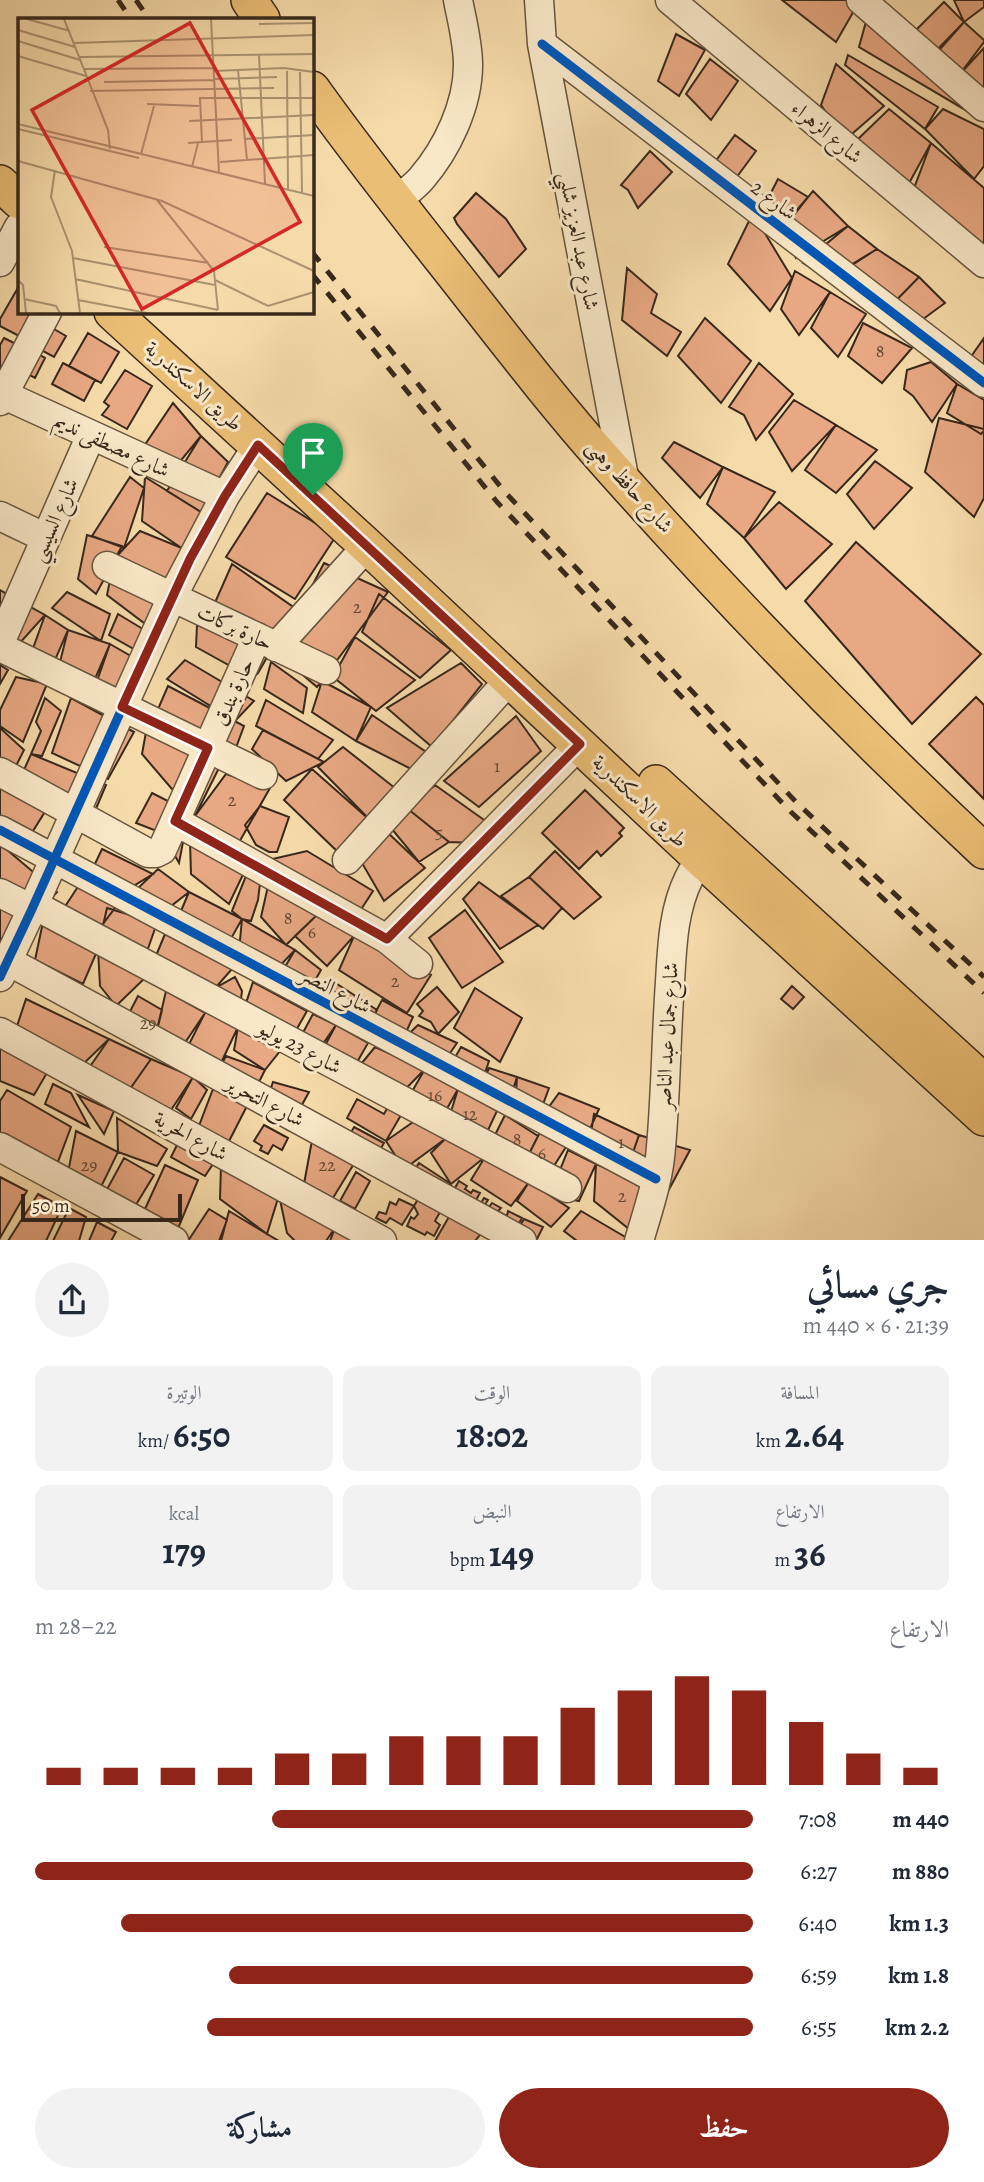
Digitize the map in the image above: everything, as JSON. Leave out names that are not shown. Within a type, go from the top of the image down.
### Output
[{"type":"main road","points":[[249,0],[261,18]]},
{"type":"main road","name":"شارع حافظ وهبى","points":[[313,90],[498,330],[625,482],[810,682],[984,851]]},
{"type":"main road","points":[[0,183],[18,200]]},
{"type":"main road","points":[[0,210],[18,226]]},
{"type":"main road","name":"طريق الاسكندرية","points":[[112,313],[580,744],[710,850],[984,1082]]},
{"type":"main road","name":"طريق الاسكندرية","points":[[143,313],[272,429],[984,1118]]},
{"type":"street","points":[[396,201],[420,180],[443,147],[462,104],[468,63],[458,0]]},
{"type":"street","name":"شارع عبد العزيز شلبي","points":[[538,0],[542,44],[625,482]]},
{"type":"street","name":"شارع الزهراء","points":[[670,0],[984,263]]},
{"type":"street","points":[[861,0],[984,107]]},
{"type":"street","name":"شارع 2","points":[[542,44],[984,383]]},
{"type":"street","points":[[0,262],[18,229]]},
{"type":"street","points":[[1,396],[46,313]]},
{"type":"street","name":"شارع مصطفى نديم","points":[[1,396],[225,496]]},
{"type":"street","name":"شارع السيسي","points":[[0,645],[91,435]]},
{"type":"street","points":[[5,958],[55,860],[172,597],[225,496],[258,445]]},
{"type":"street","points":[[0,516],[46,538]]},
{"type":"street","name":"حارة بندق","points":[[76,813],[148,853],[162,850],[208,748],[267,642],[367,545]]},
{"type":"street","name":"حارة بركات","points":[[107,566],[326,670]]},
{"type":"street","points":[[0,645],[263,775]]},
{"type":"street","points":[[347,860],[510,679]]},
{"type":"street","points":[[387,939],[580,744]]},
{"type":"street","points":[[0,772],[76,813]]},
{"type":"street","points":[[175,821],[387,939],[418,964]]},
{"type":"street","name":"شارع النصر","points":[[0,830],[656,1179]]},
{"type":"street","name":"شارع جمال عبد الناصر","points":[[639,1240],[661,1151],[673,942],[679,906],[689,878],[710,850]]},
{"type":"street","name":"شارع 23 يوليو","points":[[0,893],[33,907],[567,1188]]},
{"type":"street","name":"شارع التحرير","points":[[5,958],[520,1240]]},
{"type":"street","name":"شارع الحرية","points":[[0,1032],[380,1240]]},
{"type":"street","points":[[0,1147],[166,1239]]},
{"type":"building","points":[[782,0],[846,0],[855,9],[836,42]]},
{"type":"building","points":[[954,0],[984,0],[984,7],[964,22]]},
{"type":"building","points":[[944,2],[964,22],[933,54],[912,34]]},
{"type":"building","points":[[867,18],[984,118],[984,121],[859,47]]},
{"type":"building","points":[[964,22],[984,42],[959,75],[934,56]]},
{"type":"building","points":[[676,34],[705,50],[679,96],[658,81]]},
{"type":"building","points":[[984,48],[984,97],[959,75]]},
{"type":"building","points":[[848,55],[938,107],[925,129],[845,65]]},
{"type":"building","points":[[710,59],[738,81],[711,120],[686,94]]},
{"type":"building","points":[[836,64],[884,106],[845,140],[821,105]]},
{"type":"building","points":[[889,109],[931,143],[907,187],[855,142]]},
{"type":"building","points":[[943,109],[984,129],[984,166],[974,179],[925,129]]},
{"type":"building","points":[[735,135],[756,151],[733,182],[712,166]]},
{"type":"building","points":[[931,143],[984,188],[984,241],[976,256],[913,191]]},
{"type":"building","points":[[650,151],[672,172],[638,208],[628,190],[621,185]]},
{"type":"building","points":[[778,179],[808,197],[775,236],[756,222]]},
{"type":"building","points":[[813,191],[848,226],[796,258],[783,229]]},
{"type":"building","points":[[476,193],[506,219],[526,249],[499,277],[454,218]]},
{"type":"building","points":[[750,219],[760,225],[792,278],[770,311],[728,264]]},
{"type":"building","points":[[848,226],[877,249],[828,279],[803,263]]},
{"type":"building","points":[[877,249],[919,277],[880,317],[835,276]]},
{"type":"building","points":[[627,268],[657,294],[651,313],[681,332],[667,356],[622,320]]},
{"type":"building","points":[[795,271],[830,292],[799,335],[781,309]]},
{"type":"building","points":[[919,277],[945,303],[900,336],[880,317]]},
{"type":"building","points":[[18,288],[18,313],[32,313],[19,336],[0,326],[0,319]]},
{"type":"building","points":[[830,292],[866,314],[838,357],[811,328]]},
{"type":"building","points":[[705,318],[751,361],[721,403],[678,356]]},
{"type":"building","points":[[42,322],[66,336],[54,357],[30,344]]},
{"type":"building","points":[[863,323],[912,348],[882,383],[848,356]]},
{"type":"building","points":[[88,333],[119,352],[101,383],[69,366]]},
{"type":"building","points":[[4,338],[22,347],[0,391],[0,345]]},
{"type":"building","points":[[984,338],[984,371],[970,358]]},
{"type":"building","points":[[31,350],[45,358],[35,378],[20,370]]},
{"type":"building","points":[[931,362],[957,384],[932,422],[913,396],[904,389],[907,370]]},
{"type":"building","points":[[63,363],[95,380],[84,401],[52,384]]},
{"type":"building","points":[[759,363],[793,394],[756,440],[744,415],[729,407]]},
{"type":"building","points":[[125,370],[152,386],[127,429],[102,415],[109,406],[104,402]]},
{"type":"building","points":[[957,384],[984,400],[984,431],[981,434],[947,413]]},
{"type":"building","points":[[794,400],[836,425],[792,471],[769,432]]},
{"type":"building","points":[[173,403],[201,436],[164,481],[130,467]]},
{"type":"building","points":[[939,418],[984,429],[984,498],[974,517],[925,472]]},
{"type":"building","points":[[836,425],[877,450],[836,493],[805,470]]},
{"type":"building","points":[[201,436],[228,462],[201,512],[167,491]]},
{"type":"building","points":[[674,442],[723,467],[700,498],[662,458]]},
{"type":"building","points":[[875,461],[912,488],[874,529],[847,494]]},
{"type":"building","points":[[723,467],[775,492],[744,538],[707,504]]},
{"type":"building","points":[[130,477],[144,488],[124,548],[92,536]]},
{"type":"building","points":[[145,477],[201,512],[183,549],[142,521]]},
{"type":"building","points":[[267,493],[336,536],[295,599],[226,557]]},
{"type":"building","points":[[779,502],[832,544],[786,589],[744,538]]},
{"type":"building","points":[[140,531],[194,553],[168,585],[116,557]]},
{"type":"building","points":[[87,535],[122,546],[96,594],[78,579]]},
{"type":"building","points":[[856,542],[981,654],[912,724],[805,601]]},
{"type":"building","points":[[114,561],[176,589],[148,626],[107,595]]},
{"type":"building","points":[[324,563],[388,592],[317,687],[277,653]]},
{"type":"building","points":[[232,564],[299,611],[269,643],[213,607]]},
{"type":"building","points":[[0,590],[45,615],[0,665]]},
{"type":"building","points":[[67,592],[110,614],[101,641],[52,608]]},
{"type":"building","points":[[379,594],[451,650],[420,678],[362,632]]},
{"type":"building","points":[[118,614],[166,643],[155,661],[109,635]]},
{"type":"building","points":[[45,615],[68,630],[52,667],[31,654]]},
{"type":"building","points":[[197,625],[270,652],[252,678],[196,647]]},
{"type":"building","points":[[68,630],[110,644],[92,686],[60,662]]},
{"type":"building","points":[[355,637],[415,680],[376,711],[333,677]]},
{"type":"building","points":[[110,644],[155,670],[135,708],[97,681]]},
{"type":"building","points":[[185,660],[254,701],[235,721],[167,679]]},
{"type":"building","points":[[271,662],[307,688],[303,713],[264,689]]},
{"type":"building","points":[[461,663],[482,684],[432,747],[387,708]]},
{"type":"building","points":[[0,665],[8,670],[0,684]]},
{"type":"building","points":[[16,677],[47,684],[23,742],[0,726],[0,710]]},
{"type":"building","points":[[322,681],[371,707],[356,741],[312,712]]},
{"type":"building","points":[[168,686],[244,726],[234,753],[158,709]]},
{"type":"building","points":[[976,697],[984,705],[984,799],[929,744]]},
{"type":"building","points":[[45,698],[61,711],[42,756],[31,754],[41,731],[36,722]]},
{"type":"building","points":[[71,698],[134,732],[108,779],[52,753]]},
{"type":"building","points":[[266,700],[333,740],[318,759],[256,726]]},
{"type":"building","points":[[372,715],[429,754],[423,775],[356,741]]},
{"type":"building","points":[[516,716],[541,751],[479,807],[444,781]]},
{"type":"building","points":[[0,728],[24,750],[13,772],[0,760]]},
{"type":"building","points":[[263,730],[324,762],[286,781],[252,749]]},
{"type":"building","points":[[146,732],[225,756],[195,816],[142,754]]},
{"type":"building","points":[[343,747],[400,792],[372,822],[318,767]]},
{"type":"building","points":[[31,754],[106,785],[95,811],[24,770]]},
{"type":"building","points":[[312,769],[372,822],[340,854],[284,800]]},
{"type":"building","points":[[226,774],[270,788],[233,853],[195,816]]},
{"type":"building","points":[[0,783],[46,810],[28,839],[0,821]]},
{"type":"building","points":[[435,785],[487,822],[477,843],[449,842],[408,809]]},
{"type":"building","points":[[585,790],[624,828],[619,833],[622,836],[601,856],[597,851],[579,869],[542,833]]},
{"type":"building","points":[[152,793],[172,803],[188,816],[179,863],[162,833],[136,823]]},
{"type":"building","points":[[260,806],[289,817],[277,852],[269,852],[256,845],[245,825]]},
{"type":"building","points":[[408,809],[449,842],[419,862],[391,828]]},
{"type":"building","points":[[386,831],[425,868],[384,901],[358,856]]},
{"type":"building","points":[[190,842],[249,862],[229,904],[191,874]]},
{"type":"building","points":[[0,844],[57,892],[34,918],[0,901]]},
{"type":"building","points":[[102,849],[153,874],[125,891],[93,868]]},
{"type":"building","points":[[307,851],[373,891],[347,931],[268,860]]},
{"type":"building","points":[[555,851],[601,897],[574,919],[529,877]]},
{"type":"building","points":[[158,869],[189,892],[166,910],[134,892]]},
{"type":"building","points":[[246,876],[260,883],[251,921],[242,919],[232,911]]},
{"type":"building","points":[[529,877],[562,908],[543,929],[501,896]]},
{"type":"building","points":[[81,882],[118,904],[93,937],[64,908]]},
{"type":"building","points":[[479,882],[538,925],[500,949],[463,899]]},
{"type":"building","points":[[268,886],[319,913],[286,945],[261,917]]},
{"type":"building","points":[[189,892],[242,919],[228,944],[178,918]]},
{"type":"building","points":[[0,903],[34,918],[0,952]]},
{"type":"building","points":[[107,908],[157,923],[145,957],[102,930]]},
{"type":"building","points":[[465,910],[503,962],[462,988],[429,938]]},
{"type":"building","points":[[319,913],[354,936],[327,966],[295,936]]},
{"type":"building","points":[[242,919],[295,950],[274,972],[239,951]]},
{"type":"building","points":[[43,922],[98,949],[83,984],[35,960]]},
{"type":"building","points":[[165,934],[232,969],[202,1003],[148,975]]},
{"type":"building","points":[[354,936],[431,975],[407,1013],[339,970]]},
{"type":"building","points":[[98,949],[148,975],[116,1006],[100,986]]},
{"type":"building","points":[[295,950],[321,970],[310,989],[282,972]]},
{"type":"building","points":[[235,977],[242,991],[240,1007],[210,991]]},
{"type":"building","points":[[331,980],[377,1010],[364,1034],[317,1016]]},
{"type":"building","points":[[253,982],[307,1011],[286,1048],[238,1027]]},
{"type":"building","points":[[792,986],[804,997],[793,1009],[781,999]]},
{"type":"building","points":[[437,987],[459,1012],[438,1034],[431,1022],[419,1016],[423,1011],[417,1004]]},
{"type":"building","points":[[475,988],[522,1018],[500,1062],[454,1028]]},
{"type":"building","points":[[166,991],[205,1013],[172,1062],[153,1047]]},
{"type":"building","points":[[138,996],[162,1010],[153,1047],[119,1033]]},
{"type":"building","points":[[26,999],[109,1039],[77,1070],[17,1026]]},
{"type":"building","points":[[382,1000],[413,1017],[403,1039],[364,1034]]},
{"type":"building","points":[[208,1007],[238,1027],[212,1082],[183,1056]]},
{"type":"building","points":[[313,1014],[336,1025],[311,1061],[292,1053]]},
{"type":"building","points":[[336,1025],[368,1043],[347,1080],[314,1066]]},
{"type":"building","points":[[418,1025],[457,1043],[435,1075],[394,1048]]},
{"type":"building","points":[[238,1027],[280,1051],[265,1070],[234,1050]]},
{"type":"building","points":[[109,1039],[151,1059],[125,1096],[89,1068]]},
{"type":"building","points":[[0,1042],[51,1066],[34,1095],[0,1081]]},
{"type":"building","points":[[375,1047],[425,1069],[388,1107],[352,1075]]},
{"type":"building","points":[[461,1047],[489,1061],[479,1091],[445,1075]]},
{"type":"building","points":[[226,1056],[265,1070],[249,1102],[212,1082]]},
{"type":"building","points":[[151,1059],[193,1077],[167,1116],[125,1096]]},
{"type":"building","points":[[489,1068],[517,1077],[505,1115],[479,1091]]},
{"type":"building","points":[[425,1069],[458,1089],[434,1132],[402,1109]]},
{"type":"building","points":[[193,1077],[207,1090],[191,1119],[176,1108]]},
{"type":"building","points":[[517,1077],[549,1088],[535,1126],[515,1109]]},
{"type":"building","points":[[273,1082],[309,1092],[288,1130],[262,1114]]},
{"type":"building","points":[[53,1084],[71,1093],[89,1127],[45,1104]]},
{"type":"building","points":[[213,1089],[249,1102],[225,1149],[197,1131]]},
{"type":"building","points":[[458,1089],[497,1111],[482,1143],[445,1131]]},
{"type":"building","points":[[7,1090],[71,1127],[56,1167],[0,1136],[0,1101]]},
{"type":"building","points":[[559,1093],[599,1109],[578,1155],[535,1126]]},
{"type":"building","points":[[78,1095],[114,1111],[104,1134]]},
{"type":"building","points":[[357,1099],[384,1114],[388,1107],[401,1115],[386,1141],[347,1118]]},
{"type":"building","points":[[594,1114],[639,1135],[627,1170],[588,1152]]},
{"type":"building","points":[[505,1115],[538,1136],[521,1170],[489,1147]]},
{"type":"building","points":[[117,1118],[167,1149],[157,1166],[118,1152]]},
{"type":"building","points":[[416,1120],[445,1139],[404,1169],[386,1141]]},
{"type":"building","points":[[264,1125],[288,1138],[282,1150],[273,1145],[268,1154],[260,1150],[262,1146],[254,1141]]},
{"type":"building","points":[[354,1127],[384,1143],[377,1155],[343,1147]]},
{"type":"building","points":[[541,1130],[571,1139],[540,1188],[521,1170]]},
{"type":"building","points":[[76,1131],[118,1152],[100,1189],[68,1173]]},
{"type":"building","points":[[313,1135],[355,1162],[328,1206],[304,1184]]},
{"type":"building","points":[[639,1135],[690,1150],[666,1195],[627,1170]]},
{"type":"building","points":[[445,1139],[485,1157],[451,1184],[431,1153]]},
{"type":"building","points":[[179,1141],[215,1161],[205,1176],[171,1157]]},
{"type":"building","points":[[568,1150],[596,1164],[579,1201],[550,1195]]},
{"type":"building","points":[[485,1157],[529,1182],[511,1206],[471,1180]]},
{"type":"building","points":[[124,1158],[154,1175],[134,1208],[105,1193]]},
{"type":"building","points":[[419,1163],[451,1184],[441,1201],[407,1182]]},
{"type":"building","points":[[596,1164],[644,1184],[629,1229],[594,1201]]},
{"type":"building","points":[[165,1165],[198,1180],[177,1231],[145,1209]]},
{"type":"building","points":[[221,1165],[279,1195],[267,1234],[220,1199]]},
{"type":"building","points":[[356,1172],[370,1181],[355,1209],[340,1201]]},
{"type":"building","points":[[0,1177],[27,1191],[0,1238]]},
{"type":"building","points":[[459,1181],[467,1186],[465,1189],[471,1193],[473,1190],[480,1193],[476,1200],[481,1203],[484,1198],[488,1200],[474,1222],[445,1205]]},
{"type":"building","points":[[529,1182],[569,1208],[551,1227],[517,1201]]},
{"type":"building","points":[[38,1194],[62,1207],[46,1240],[9,1240]]},
{"type":"building","points":[[279,1195],[335,1228],[327,1240],[294,1240],[287,1233]]},
{"type":"building","points":[[399,1199],[414,1206],[402,1225],[390,1218],[386,1223],[376,1218],[379,1212],[386,1214],[390,1202],[396,1205]]},
{"type":"building","points":[[418,1199],[440,1212],[435,1221],[440,1225],[434,1236],[427,1232],[425,1235],[407,1226],[411,1217],[414,1219],[418,1214],[414,1206]]},
{"type":"building","points":[[492,1203],[501,1208],[498,1211],[507,1216],[508,1211],[522,1218],[510,1239],[478,1220],[486,1205],[489,1207]]},
{"type":"building","points":[[69,1208],[86,1217],[79,1240],[53,1240]]},
{"type":"building","points":[[209,1209],[227,1220],[219,1240],[189,1240]]},
{"type":"building","points":[[229,1211],[277,1240],[221,1240]]},
{"type":"building","points":[[581,1211],[627,1238],[576,1240],[564,1231]]},
{"type":"building","points":[[450,1215],[483,1231],[476,1240],[436,1240]]},
{"type":"building","points":[[524,1219],[543,1227],[536,1240],[512,1240]]},
{"type":"building","points":[[97,1222],[116,1232],[112,1240],[89,1240]]},
{"type":"building","points":[[335,1228],[361,1240],[330,1240]]},
{"type":"railway","points":[[118,0],[130,18]]},
{"type":"railway","points":[[136,0],[148,18]]},
{"type":"railway","points":[[313,253],[504,491],[798,804],[984,977]]},
{"type":"railway","points":[[313,275],[497,502],[791,812],[984,993]]},
{"type":"cycle path","points":[[542,44],[984,383]]},
{"type":"cycle path","points":[[0,977],[172,597],[225,496],[258,445]]},
{"type":"cycle path","points":[[0,830],[656,1179]]},
{"type":"route","points":[[258,445],[313,495],[580,744],[387,939],[175,821],[208,748],[122,707],[190,559],[225,496],[258,445]]}]
